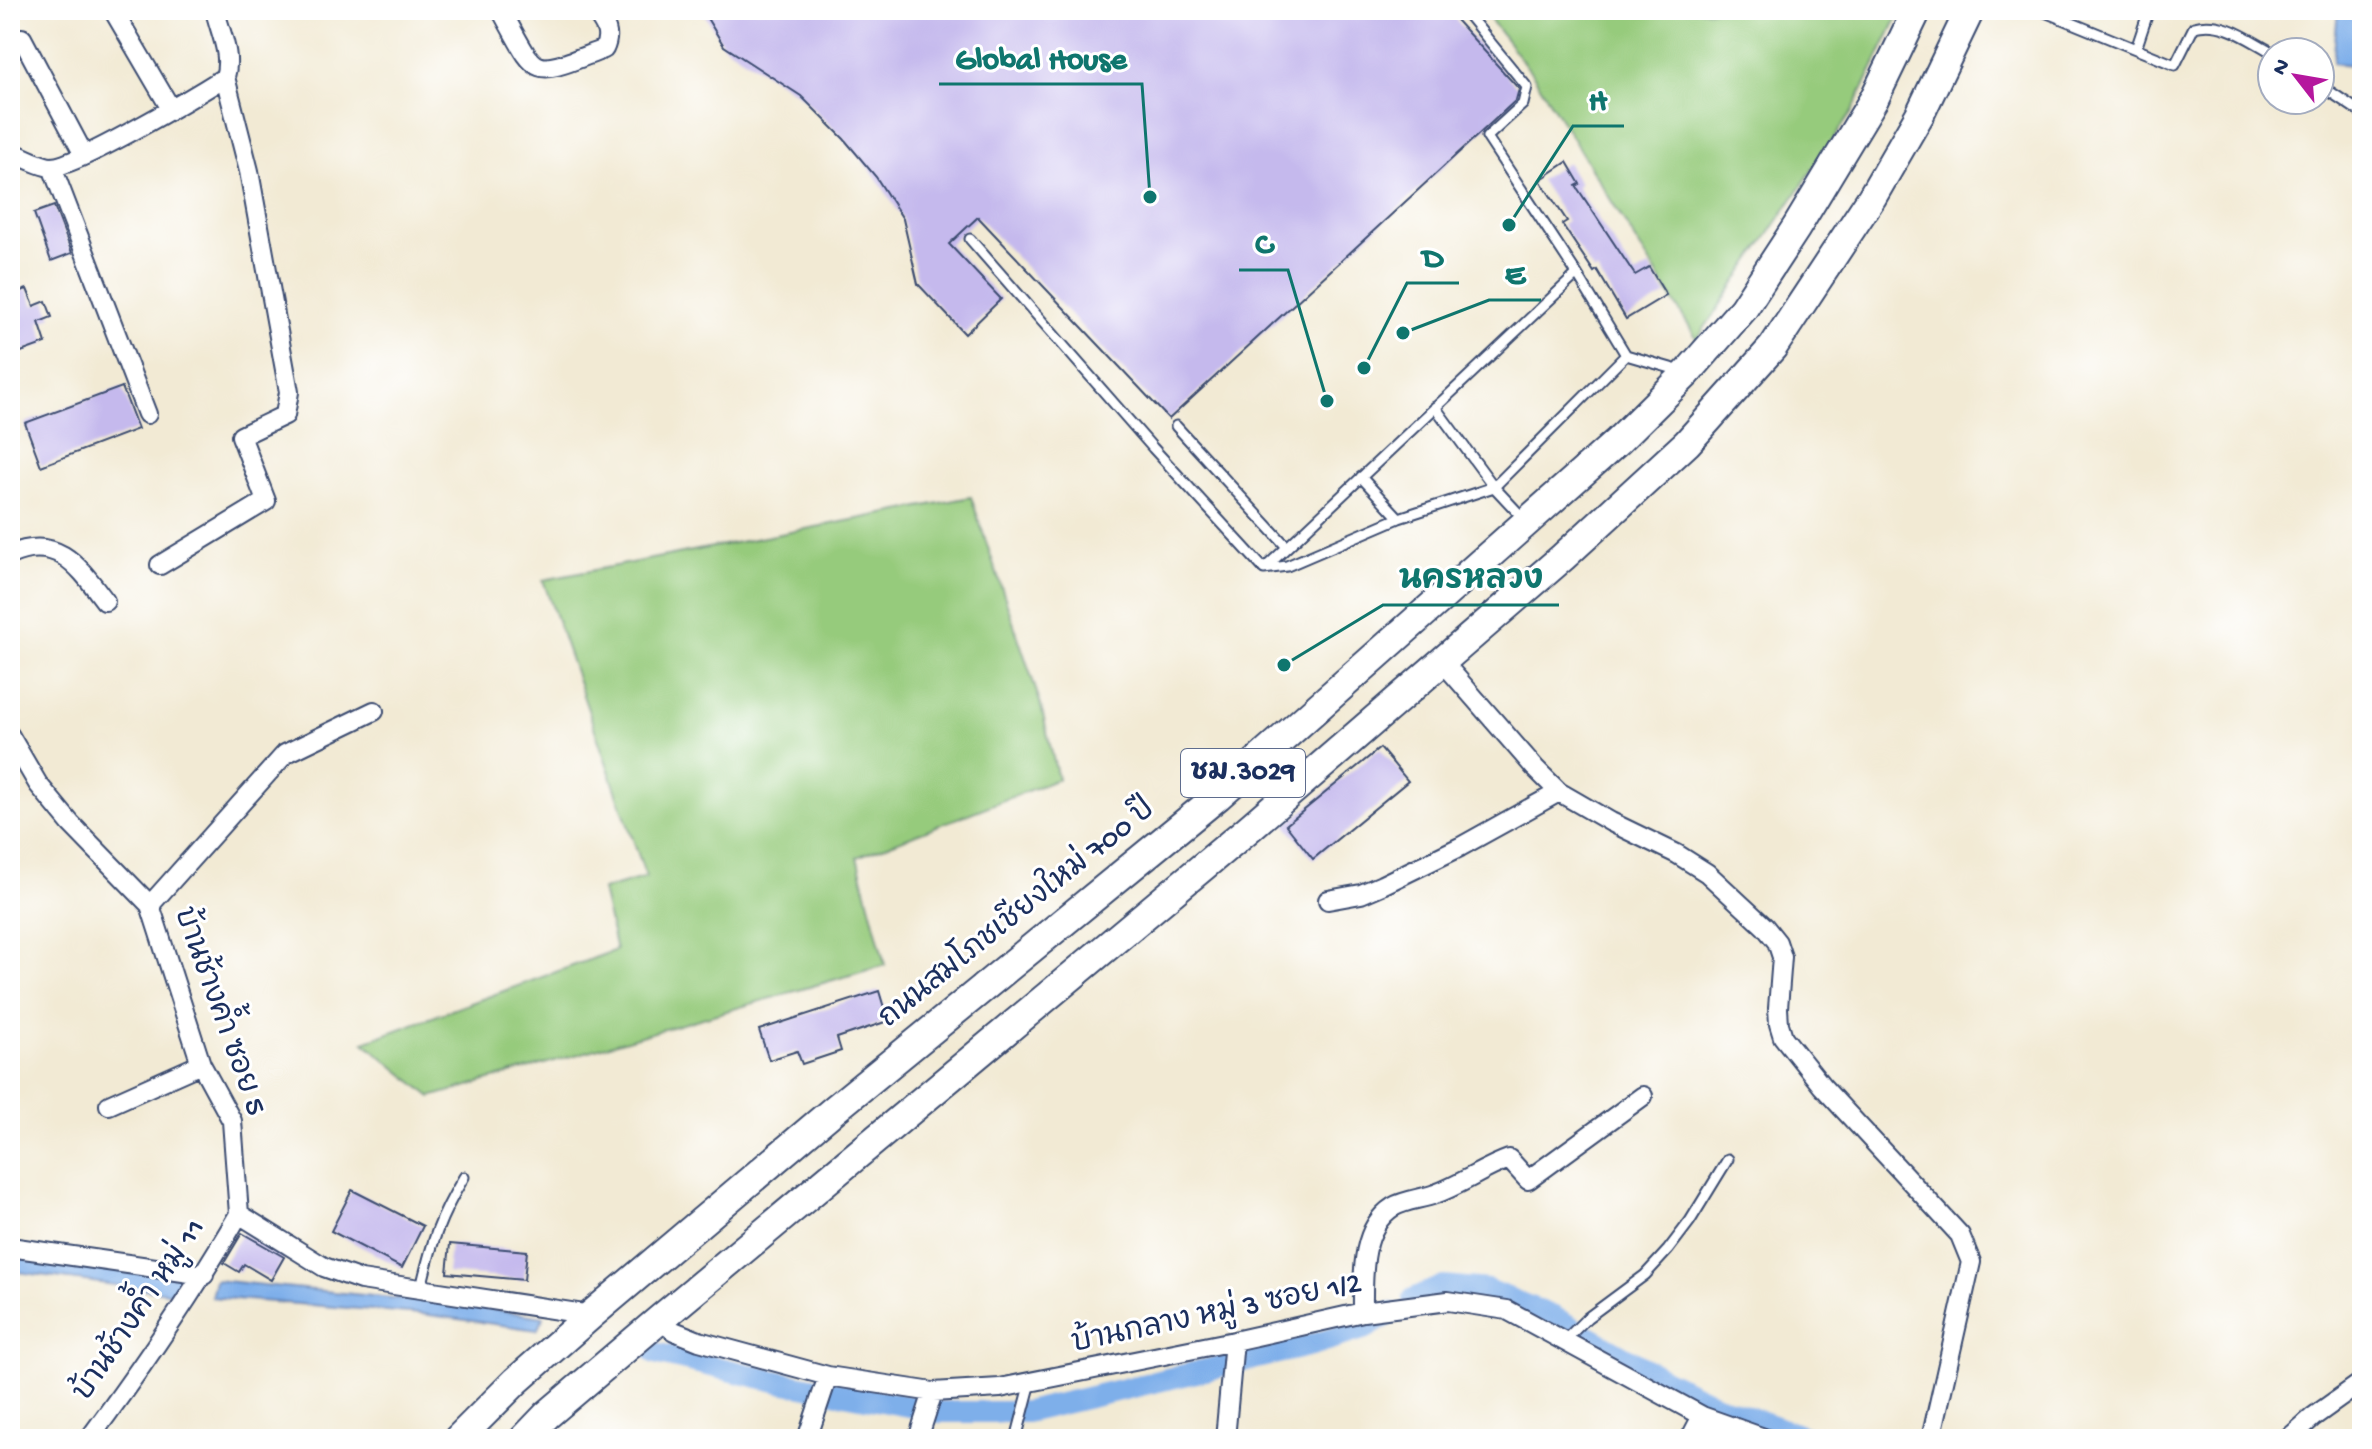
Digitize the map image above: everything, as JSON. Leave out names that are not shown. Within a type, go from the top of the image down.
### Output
[{"type":"main road","name":"ถนนสมโภชเชียงใหม่ 700 ปี","points":[[458,1439],[516,1381],[591,1315],[835,1109],[1218,796],[1618,441],[1687,373],[1743,309],[1874,99],[1917,10]]},
{"type":"main road","name":"ชม.3029","points":[[524,1439],[547,1415],[659,1320],[1247,830],[1563,557],[1687,443],[1773,347],[1872,197],[1920,114],[1970,10]]},
{"type":"street","points":[[113,10],[171,109]]},
{"type":"street","points":[[160,565],[266,501],[241,436],[285,415],[289,392],[249,171],[225,77],[228,54],[215,10]]},
{"type":"street","points":[[501,10],[530,61],[548,70],[604,49],[608,40],[607,29],[594,10]]},
{"type":"street","points":[[22,38],[84,155]]},
{"type":"street","points":[[10,151],[52,167],[84,155],[225,77]]},
{"type":"street","points":[[52,167],[147,414]]},
{"type":"street","points":[[10,555],[34,549],[63,554],[74,561],[105,601]]},
{"type":"street","points":[[1442,661],[1559,792],[1707,873],[1777,942],[1782,957],[1778,1008],[1783,1037],[1822,1086],[1960,1235],[1971,1262],[1933,1432]]},
{"type":"street","points":[[150,905],[285,754],[374,711]]},
{"type":"street","name":"บ้านช้างค้ำ ซอย 5","points":[[10,736],[38,784],[71,824],[150,905],[201,1064],[232,1121],[239,1214]]},
{"type":"street","points":[[1328,900],[1361,894],[1382,885],[1460,847],[1559,792]]},
{"type":"street","points":[[109,1105],[201,1064]]},
{"type":"street","points":[[1363,1312],[1363,1270],[1368,1243],[1383,1216],[1394,1206],[1437,1194],[1491,1165],[1509,1159],[1528,1180],[1643,1096]]},
{"type":"street","points":[[239,1214],[324,1267],[361,1280],[591,1315]]},
{"type":"street","name":"บ้านช้างค้ำ หมู่ 11","points":[[89,1439],[155,1350],[239,1214]]},
{"type":"street","points":[[10,1247],[204,1275]]},
{"type":"street","name":"บ้านกลาง หมู่ 3 ซอย 1/2","points":[[659,1320],[674,1331],[699,1341],[828,1376],[933,1392],[1000,1388],[1363,1312],[1448,1301],[1507,1310],[1568,1337],[1702,1416],[1767,1439]]},
{"type":"street","points":[[1225,1439],[1234,1341]]},
{"type":"street","points":[[807,1439],[828,1376]]},
{"type":"street","points":[[2288,1439],[2362,1382]]},
{"type":"street","points":[[918,1439],[933,1392]]},
{"type":"street","points":[[1690,1439],[1702,1416]]},
{"type":"lane","points":[[1464,10],[1527,87],[1523,104],[1487,137],[1626,355],[1687,373]]},
{"type":"lane","points":[[2040,10],[2175,65],[2194,27],[2207,23],[2221,26],[2256,44]]},
{"type":"lane","points":[[2136,49],[2149,10]]},
{"type":"lane","points":[[2336,96],[2362,113]]},
{"type":"lane","points":[[970,239],[1264,569]]},
{"type":"lane","points":[[1264,569],[1577,274]]},
{"type":"lane","points":[[1264,569],[1287,566],[1399,518],[1494,487],[1626,355]]},
{"type":"lane","points":[[1435,407],[1494,487],[1527,522]]},
{"type":"lane","points":[[1176,426],[1287,547]]},
{"type":"lane","points":[[1361,477],[1399,518]]},
{"type":"lane","points":[[1568,1337],[1587,1318],[1636,1282],[1668,1250],[1690,1221],[1728,1159]]},
{"type":"lane","points":[[421,1288],[432,1238],[464,1177]]},
{"type":"lane","points":[[1016,1439],[1031,1382]]},
{"type":"green space","points":[[1483,10],[1901,10],[1852,112],[1697,339],[1534,76]]},
{"type":"green space","points":[[971,497],[1040,702],[1058,779],[857,857],[885,965],[431,1097],[364,1042],[616,950],[602,890],[646,877],[543,580]]},
{"type":"water","points":[[2338,10],[2362,10],[2362,66],[2336,63]]},
{"type":"water","points":[[10,1254],[190,1278],[181,1294],[10,1271]]},
{"type":"water","points":[[215,1280],[462,1305],[544,1317],[537,1330],[422,1314],[211,1297]]},
{"type":"building","points":[[702,10],[1447,10],[1519,89],[1516,100],[1169,419],[978,217],[949,244],[1001,299],[965,334],[918,284],[903,219],[876,177],[801,96],[724,46]]},
{"type":"building","points":[[1567,162],[1580,184],[1576,186],[1635,275],[1649,267],[1666,295],[1626,319],[1597,270],[1594,272],[1562,224],[1567,221],[1540,180]]},
{"type":"building","points":[[54,206],[72,253],[51,261],[34,213]]},
{"type":"building","points":[[27,289],[34,306],[46,301],[52,317],[39,322],[46,343],[10,356],[10,295]]},
{"type":"building","points":[[122,387],[138,429],[41,466],[25,423]]},
{"type":"building","points":[[1380,748],[1408,781],[1313,859],[1286,825]]},
{"type":"building","points":[[879,991],[888,1021],[837,1038],[841,1051],[802,1064],[797,1051],[769,1060],[759,1030]]},
{"type":"building","points":[[352,1190],[423,1226],[402,1268],[331,1231]]},
{"type":"building","points":[[242,1233],[284,1257],[271,1280],[244,1264],[239,1272],[224,1263]]},
{"type":"building","points":[[450,1244],[527,1251],[524,1280],[447,1273]]},
{"type":"waterway","points":[[1413,1299],[1443,1286],[1488,1290],[1554,1317],[1667,1381],[1721,1407],[1809,1439]]},
{"type":"waterway","points":[[655,1353],[780,1382],[940,1412],[1026,1412],[1312,1345],[1366,1328],[1391,1313]]},
{"type":"place","name":"Global House","points":[[1150,197]]},
{"type":"place","name":"H","points":[[1509,225]]},
{"type":"place","name":"E","points":[[1403,333]]},
{"type":"place","name":"D","points":[[1364,368]]},
{"type":"place","name":"C","points":[[1327,401]]},
{"type":"place","name":"นครหลวง","points":[[1284,665]]}]
